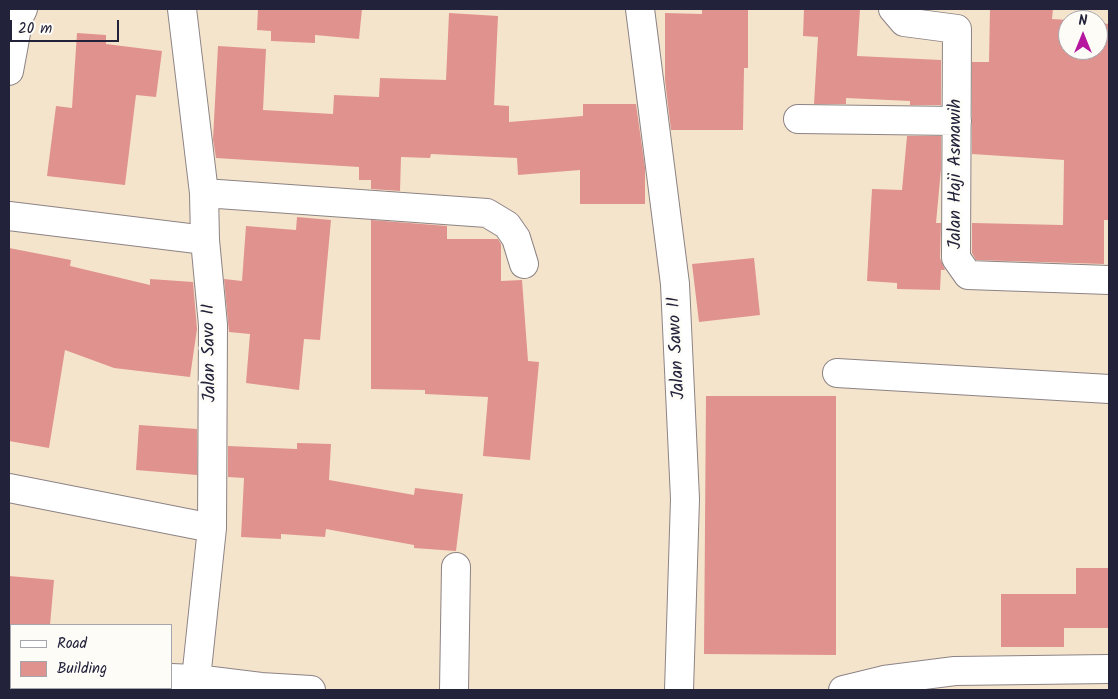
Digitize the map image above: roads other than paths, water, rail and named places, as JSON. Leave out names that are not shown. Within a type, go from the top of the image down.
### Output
[{"type":"street","points":[[9,71],[19,17],[23,9]]},
{"type":"street","name":"Jalan Savo II","points":[[182,9],[204,193],[213,325],[212,528],[185,682]]},
{"type":"street","name":"Jalan Sawo II","points":[[640,9],[676,293],[685,499],[679,690]]},
{"type":"street","name":"Jalan Haji Asmawih","points":[[893,9],[904,22],[957,29],[956,258],[968,275],[1109,280]]},
{"type":"street","points":[[798,120],[957,121]]},
{"type":"street","points":[[204,193],[488,213],[507,225],[516,238],[524,264]]},
{"type":"street","points":[[9,216],[206,240]]},
{"type":"street","points":[[837,373],[1109,389]]},
{"type":"street","points":[[9,488],[212,528]]},
{"type":"street","points":[[454,690],[456,567]]},
{"type":"street","points":[[843,690],[884,680],[955,670],[1109,669]]},
{"type":"street","points":[[185,682],[311,690]]}]
